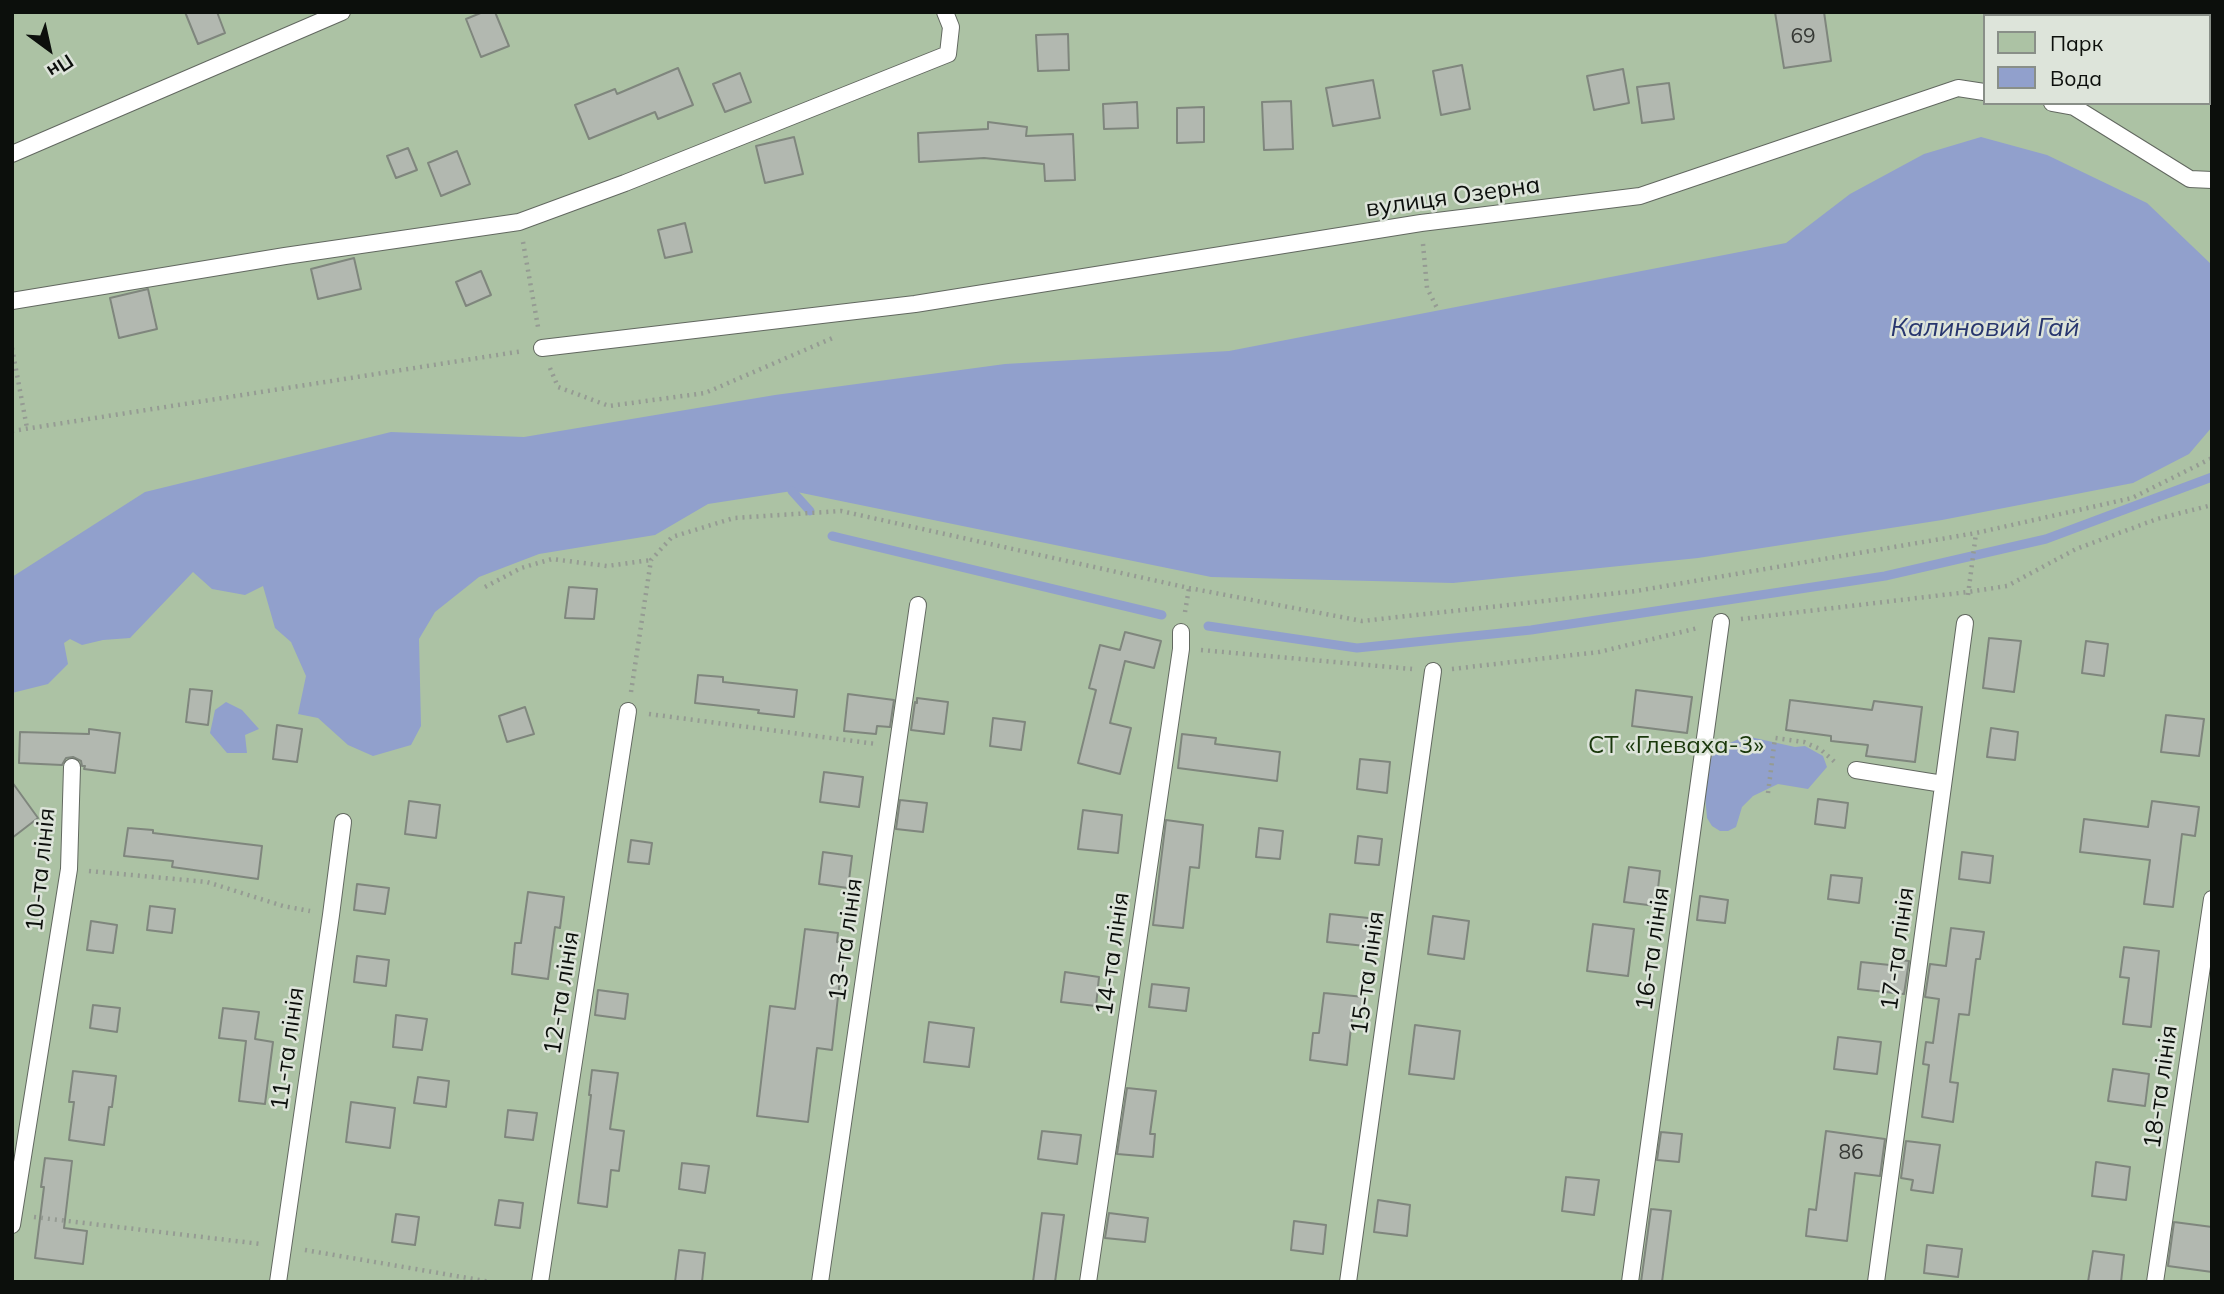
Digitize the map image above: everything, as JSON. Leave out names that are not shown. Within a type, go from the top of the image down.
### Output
[{"type":"lane","points":[[12,154],[342,12]]},
{"type":"lane","points":[[12,301],[285,256],[519,222],[625,183],[948,54],[951,27],[945,12]]},
{"type":"lane","name":"вулиця Озерна","points":[[542,348],[915,304],[1421,223],[1640,196],[1958,88],[1982,92]]},
{"type":"lane","points":[[2063,105],[2074,107],[2190,179],[2212,180]]},
{"type":"lane","name":"13-та лінія","points":[[820,1282],[918,605]]},
{"type":"lane","name":"16-та лінія","points":[[1630,1282],[1721,622]]},
{"type":"lane","name":"17-та лінія","points":[[1876,1282],[1965,623]]},
{"type":"lane","name":"14-та лінія","points":[[1088,1282],[1181,640]]},
{"type":"lane","name":"15-та лінія","points":[[1348,1282],[1433,671]]},
{"type":"lane","name":"12-та лінія","points":[[540,1282],[628,711]]},
{"type":"lane","name":"10-та лінія","points":[[13,1220],[69,869],[72,767]]},
{"type":"lane","points":[[1856,771],[1943,784]]},
{"type":"lane","name":"11-та лінія","points":[[278,1282],[342,822]]},
{"type":"lane","name":"18-та лінія","points":[[2155,1282],[2212,900]]},
{"type":"path","points":[[519,222],[542,348],[558,387],[609,406],[705,393],[841,335]]},
{"type":"path","points":[[1421,223],[1427,288],[1438,310]]},
{"type":"path","points":[[12,348],[27,428]]},
{"type":"path","points":[[12,431],[542,348]]},
{"type":"path","points":[[897,747],[628,711],[652,560],[672,537],[734,518],[841,511],[1189,588],[1362,621],[1636,591],[1976,533],[2132,498],[2212,458]]},
{"type":"path","points":[[1181,640],[1433,671],[1599,652],[1721,622],[2007,586],[2076,549],[2157,519],[2212,505]]},
{"type":"path","points":[[1967,606],[1976,533]]},
{"type":"path","points":[[485,587],[521,568],[552,559],[607,566],[652,560]]},
{"type":"path","points":[[1768,793],[1775,738],[1804,742],[1820,749],[1840,767],[1856,771]]},
{"type":"path","points":[[69,869],[208,882],[283,906],[331,915]]},
{"type":"path","points":[[13,1220],[282,1247],[491,1282]]},
{"type":"green space","name":"СТ «Глеваха-3»","points":[[12,12],[2212,12],[2212,1282],[12,1282]]},
{"type":"water","name":"Калиновий Гай","points":[[1981,137],[2047,155],[2147,203],[2212,265],[2212,427],[2189,454],[2133,483],[1942,520],[1698,558],[1453,583],[1211,577],[792,491],[708,504],[655,535],[539,554],[479,577],[435,612],[419,639],[421,726],[411,745],[373,756],[348,745],[318,718],[298,714],[306,676],[291,642],[275,628],[263,586],[245,595],[212,589],[193,572],[130,638],[82,645],[70,639],[64,643],[68,664],[48,684],[12,693],[12,577],[145,492],[391,432],[524,437],[775,395],[1005,364],[1229,351],[1786,243],[1850,194],[1924,154]]},
{"type":"water","points":[[226,702],[242,710],[259,729],[245,735],[247,753],[227,753],[210,733],[215,710]]},
{"type":"water","points":[[1746,736],[1795,747],[1805,746],[1823,756],[1827,767],[1808,789],[1778,784],[1753,796],[1742,807],[1736,827],[1720,831],[1712,826],[1707,818],[1707,764],[1718,748]]},
{"type":"building","points":[[185,12],[217,12],[225,33],[198,44]]},
{"type":"building","points":[[483,12],[495,12],[509,46],[481,57],[466,19]]},
{"type":"building","points":[[1775,12],[1824,12],[1831,61],[1784,68]]},
{"type":"building","points":[[1068,34],[1069,70],[1038,71],[1036,35]]},
{"type":"building","points":[[1462,65],[1470,109],[1441,115],[1433,71]]},
{"type":"building","points":[[678,68],[693,105],[658,119],[655,112],[589,139],[575,105],[615,89],[617,94]]},
{"type":"building","points":[[1623,69],[1629,103],[1594,110],[1587,76]]},
{"type":"building","points":[[740,73],[751,102],[725,112],[713,84]]},
{"type":"building","points":[[1373,80],[1380,118],[1333,126],[1326,88]]},
{"type":"building","points":[[1669,83],[1674,119],[1642,123],[1637,87]]},
{"type":"building","points":[[1291,101],[1293,149],[1264,150],[1262,102]]},
{"type":"building","points":[[1137,102],[1138,128],[1104,129],[1103,104]]},
{"type":"building","points":[[1204,107],[1204,142],[1177,143],[1177,108]]},
{"type":"building","points":[[988,122],[1027,127],[1026,136],[1073,134],[1075,180],[1045,181],[1044,164],[984,158],[919,162],[918,133],[988,129]]},
{"type":"building","points":[[794,137],[803,174],[765,183],[756,146]]},
{"type":"building","points":[[408,148],[417,170],[396,178],[387,156]]},
{"type":"building","points":[[457,151],[470,184],[441,196],[428,163]]},
{"type":"building","points":[[685,223],[692,252],[665,258],[658,230]]},
{"type":"building","points":[[354,258],[361,289],[318,299],[311,269]]},
{"type":"building","points":[[481,271],[491,295],[466,306],[456,282]]},
{"type":"building","points":[[148,289],[157,329],[119,338],[110,298]]},
{"type":"building","points":[[569,587],[597,589],[594,619],[565,618]]},
{"type":"building","points":[[1125,632],[1161,641],[1154,668],[1125,661],[1110,723],[1131,728],[1120,774],[1078,763],[1096,690],[1089,688],[1100,645],[1120,650]]},
{"type":"building","points":[[1989,638],[2021,641],[2014,692],[1983,688]]},
{"type":"building","points":[[2086,641],[2108,644],[2104,676],[2082,673]]},
{"type":"building","points":[[698,675],[723,677],[723,682],[797,690],[794,717],[695,703]]},
{"type":"building","points":[[190,689],[212,691],[208,725],[186,722]]},
{"type":"building","points":[[1636,690],[1692,697],[1687,733],[1632,726]]},
{"type":"building","points":[[848,694],[894,700],[890,727],[877,726],[876,734],[844,731]]},
{"type":"building","points":[[917,698],[948,702],[944,734],[911,730]]},
{"type":"building","points":[[1790,700],[1872,710],[1874,701],[1922,707],[1915,762],[1866,756],[1868,745],[1831,741],[1831,736],[1786,730]]},
{"type":"building","points":[[525,707],[534,734],[507,742],[499,716]]},
{"type":"building","points":[[2166,715],[2204,719],[2199,756],[2161,752]]},
{"type":"building","points":[[993,718],[1025,722],[1021,750],[990,746]]},
{"type":"building","points":[[277,725],[302,729],[297,762],[273,759]]},
{"type":"building","points":[[1991,728],[2018,732],[2015,760],[1987,757]]},
{"type":"building","points":[[89,729],[120,733],[115,773],[84,769],[81,761],[73,757],[66,758],[62,765],[19,763],[20,732],[89,734]]},
{"type":"building","points":[[1182,734],[1216,738],[1215,744],[1280,752],[1277,781],[1178,768]]},
{"type":"building","points":[[1360,759],[1390,762],[1387,793],[1357,789]]},
{"type":"building","points":[[824,772],[863,777],[859,807],[820,802]]},
{"type":"building","points":[[12,782],[38,818],[12,838]]},
{"type":"building","points":[[1818,799],[1848,803],[1845,828],[1815,824]]},
{"type":"building","points":[[900,800],[927,803],[923,832],[896,829]]},
{"type":"building","points":[[409,801],[440,805],[436,838],[405,834]]},
{"type":"building","points":[[2152,801],[2199,807],[2195,836],[2182,834],[2173,907],[2144,904],[2150,860],[2080,852],[2084,819],[2148,827]]},
{"type":"building","points":[[1083,810],[1122,815],[1118,853],[1078,849]]},
{"type":"building","points":[[1166,820],[1203,825],[1199,868],[1190,867],[1183,928],[1153,925]]},
{"type":"building","points":[[128,828],[262,846],[258,879],[172,867],[173,861],[124,856]]},
{"type":"building","points":[[1259,828],[1283,831],[1280,859],[1256,857]]},
{"type":"building","points":[[1358,836],[1382,839],[1379,865],[1355,863]]},
{"type":"building","points":[[631,840],[652,843],[649,864],[628,862]]},
{"type":"building","points":[[823,852],[852,856],[848,888],[819,884]]},
{"type":"building","points":[[1962,852],[1993,856],[1990,883],[1959,879]]},
{"type":"building","points":[[1629,867],[1660,871],[1656,906],[1624,902]]},
{"type":"building","points":[[1831,875],[1862,878],[1859,903],[1828,899]]},
{"type":"building","points":[[357,884],[389,888],[385,914],[354,910]]},
{"type":"building","points":[[528,892],[564,897],[560,928],[555,927],[548,979],[512,974],[515,943],[521,943]]},
{"type":"building","points":[[1700,896],[1728,900],[1725,923],[1697,920]]},
{"type":"building","points":[[150,906],[175,909],[172,933],[147,930]]},
{"type":"building","points":[[1330,914],[1378,919],[1375,947],[1327,942]]},
{"type":"building","points":[[1433,916],[1469,921],[1464,959],[1428,954]]},
{"type":"building","points":[[91,921],[117,925],[113,953],[87,950]]},
{"type":"building","points":[[1593,924],[1634,929],[1628,976],[1587,971]]},
{"type":"building","points":[[1951,928],[1984,932],[1980,959],[1976,959],[1969,1015],[1959,1014],[1950,1082],[1958,1083],[1953,1122],[1922,1117],[1929,1065],[1923,1064],[1926,1042],[1933,1043],[1939,999],[1925,997],[1930,964],[1946,966]]},
{"type":"building","points":[[805,929],[838,933],[837,942],[844,943],[832,1050],[817,1048],[808,1122],[757,1116],[770,1006],[795,1009]]},
{"type":"building","points":[[2124,947],[2159,951],[2151,1027],[2123,1024],[2129,978],[2120,977]]},
{"type":"building","points":[[357,956],[389,960],[386,986],[354,982]]},
{"type":"building","points":[[1891,959],[1909,961],[1904,994],[1858,989],[1861,962],[1890,965]]},
{"type":"building","points":[[1065,972],[1099,977],[1096,1006],[1061,1002]]},
{"type":"building","points":[[1152,984],[1189,988],[1186,1011],[1149,1007]]},
{"type":"building","points":[[598,990],[628,994],[625,1019],[595,1015]]},
{"type":"building","points":[[1324,993],[1364,997],[1361,1019],[1352,1018],[1347,1065],[1310,1060],[1313,1033],[1319,1033]]},
{"type":"building","points":[[93,1005],[120,1008],[117,1032],[90,1028]]},
{"type":"building","points":[[223,1008],[259,1012],[255,1039],[273,1042],[265,1104],[239,1101],[246,1041],[219,1038]]},
{"type":"building","points":[[396,1015],[427,1019],[422,1050],[393,1047]]},
{"type":"building","points":[[929,1022],[974,1028],[969,1067],[924,1062]]},
{"type":"building","points":[[1415,1025],[1460,1031],[1454,1079],[1409,1074]]},
{"type":"building","points":[[1838,1037],[1881,1042],[1877,1074],[1834,1069]]},
{"type":"building","points":[[2113,1069],[2149,1074],[2145,1106],[2108,1101]]},
{"type":"building","points":[[592,1070],[618,1073],[610,1129],[624,1131],[619,1171],[611,1170],[607,1207],[578,1203]]},
{"type":"building","points":[[73,1071],[116,1076],[104,1145],[69,1140],[74,1102],[69,1102]]},
{"type":"building","points":[[418,1077],[449,1081],[446,1107],[414,1103]]},
{"type":"building","points":[[1127,1088],[1156,1091],[1150,1134],[1155,1134],[1153,1157],[1117,1154]]},
{"type":"building","points":[[351,1102],[395,1108],[390,1148],[346,1142]]},
{"type":"building","points":[[508,1110],[537,1113],[533,1140],[505,1137]]},
{"type":"building","points":[[1042,1131],[1081,1135],[1077,1164],[1038,1159]]},
{"type":"building","points":[[1826,1131],[1885,1139],[1880,1176],[1855,1173],[1847,1241],[1806,1236],[1809,1209],[1816,1210]]},
{"type":"building","points":[[1661,1132],[1682,1134],[1679,1162],[1657,1160]]},
{"type":"building","points":[[1906,1141],[1940,1145],[1933,1193],[1911,1190],[1913,1180],[1901,1178]]},
{"type":"building","points":[[45,1158],[72,1161],[64,1228],[87,1231],[83,1264],[35,1258]]},
{"type":"building","points":[[2096,1162],[2130,1167],[2126,1200],[2092,1196]]},
{"type":"building","points":[[682,1163],[709,1166],[705,1193],[679,1189]]},
{"type":"building","points":[[1566,1177],[1599,1180],[1594,1215],[1562,1211]]},
{"type":"building","points":[[499,1200],[523,1203],[520,1228],[495,1225]]},
{"type":"building","points":[[1378,1200],[1410,1205],[1407,1236],[1374,1232]]},
{"type":"building","points":[[1651,1209],[1671,1211],[1662,1282],[1641,1282]]},
{"type":"building","points":[[1042,1213],[1064,1215],[1055,1282],[1033,1282]]},
{"type":"building","points":[[1109,1213],[1148,1218],[1145,1242],[1105,1238]]},
{"type":"building","points":[[396,1214],[419,1217],[415,1245],[392,1242]]},
{"type":"building","points":[[1294,1221],[1326,1225],[1323,1254],[1291,1250]]},
{"type":"building","points":[[2174,1222],[2212,1227],[2212,1272],[2168,1266]]},
{"type":"building","points":[[1927,1245],[1962,1249],[1958,1277],[1924,1273]]},
{"type":"building","points":[[679,1250],[705,1253],[702,1282],[675,1282]]},
{"type":"building","points":[[2093,1251],[2124,1255],[2121,1282],[2088,1282]]},
{"type":"waterway","points":[[1208,626],[1357,648],[1531,630],[1885,576],[2046,539],[2212,477]]},
{"type":"waterway","points":[[792,491],[810,511]]},
{"type":"waterway","points":[[832,536],[1162,615]]}]
